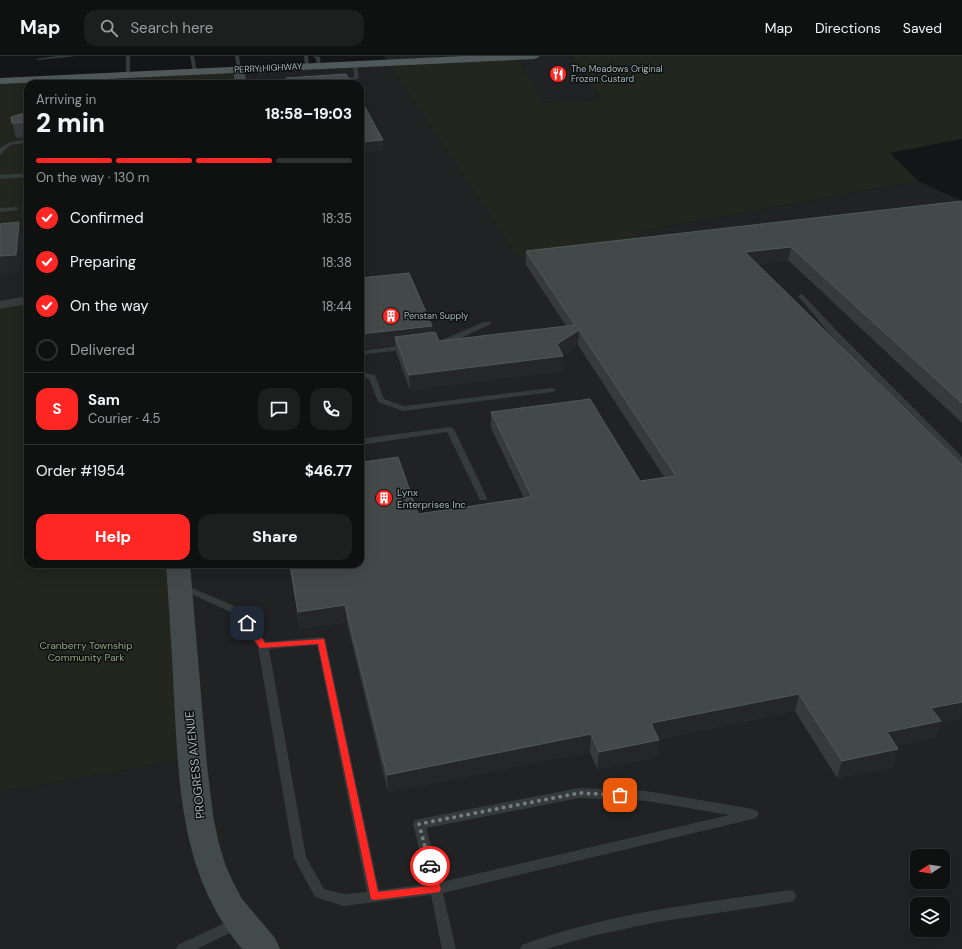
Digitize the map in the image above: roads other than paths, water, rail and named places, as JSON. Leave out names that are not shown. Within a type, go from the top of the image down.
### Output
[{"type":"main road","name":"PERRY HIGHWAY","points":[[0,81],[239,69],[307,61],[355,64],[458,58],[536,56]]},
{"type":"street","points":[[239,69],[240,80]]},
{"type":"street","points":[[0,305],[24,301]]},
{"type":"street","name":"PROGRESS AVENUE","points":[[179,574],[192,758],[201,825],[209,861],[230,908],[263,949]]},
{"type":"lane","points":[[38,59],[75,56]]},
{"type":"lane","points":[[128,56],[128,75]]},
{"type":"lane","points":[[192,56],[195,71]]},
{"type":"lane","points":[[237,56],[239,69]]},
{"type":"lane","points":[[334,80],[358,78],[355,64]]},
{"type":"lane","points":[[0,153],[4,145],[24,141]]},
{"type":"lane","points":[[0,177],[24,175]]},
{"type":"lane","points":[[0,210],[16,209]]},
{"type":"lane","points":[[801,296],[832,331],[962,462]]},
{"type":"lane","points":[[430,344],[445,342],[487,324]]},
{"type":"lane","points":[[364,352],[414,346]]},
{"type":"lane","points":[[364,375],[372,377],[381,400],[404,409],[552,390]]},
{"type":"lane","points":[[364,441],[450,429],[483,498]]},
{"type":"lane","points":[[179,574],[239,612],[263,646],[300,858],[320,893],[344,900],[436,889],[753,814],[647,796],[579,793],[419,824],[436,889],[449,949]]},
{"type":"lane","points":[[263,646],[321,641],[374,896]]},
{"type":"lane","points":[[527,949],[556,939],[642,919],[790,896]]},
{"type":"lane","points":[[183,949],[240,921]]},
{"type":"place","name":"The Meadows Original Frozen Custard","points":[[558,74]]},
{"type":"place","name":"Penstan Supply","points":[[391,316]]},
{"type":"place","name":"Lynx Enterprises Inc","points":[[384,498]]},
{"type":"park label","name":"Cranberry Township Community Park","points":[[86,650]]}]
